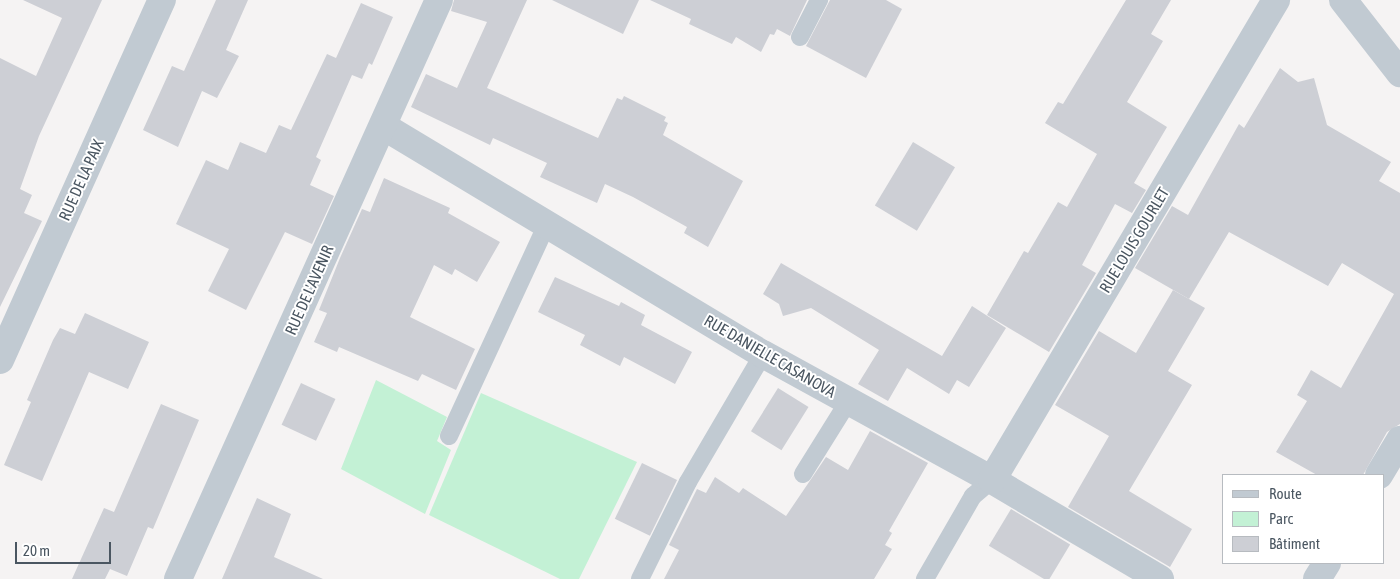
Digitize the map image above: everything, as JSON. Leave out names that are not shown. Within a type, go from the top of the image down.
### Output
[{"type":"street","name":"RUE DE LA PAIX","points":[[0,360],[162,0]]},
{"type":"street","name":"RUE DE L'AVENIR","points":[[178,579],[439,0]]},
{"type":"street","name":"RUE LOUIS GOURLET","points":[[992,480],[1276,0]]},
{"type":"street","points":[[1343,0],[1400,74]]},
{"type":"street","name":"RUE DANIELLE CASANOVA","points":[[383,126],[763,354],[992,480],[1160,579]]},
{"type":"street","points":[[1380,474],[1400,440]]},
{"type":"street","points":[[1317,579],[1326,564]]},
{"type":"lane","points":[[800,37],[820,0]]},
{"type":"lane","points":[[449,436],[547,224]]},
{"type":"lane","points":[[640,579],[688,482],[763,354]]},
{"type":"lane","points":[[803,474],[849,400]]},
{"type":"lane","points":[[925,579],[973,496],[992,480]]},
{"type":"green space","points":[[376,380],[447,417],[437,441],[451,450],[425,514],[341,469]]},
{"type":"green space","points":[[481,393],[637,462],[579,579],[560,579],[429,515]]},
{"type":"building","points":[[23,0],[102,0],[39,136],[20,189],[32,195],[24,213],[42,221],[0,307],[0,58],[36,76],[62,18]]},
{"type":"building","points":[[216,0],[248,0],[226,50],[239,56],[217,98],[202,91],[178,147],[143,130],[172,66],[184,71]]},
{"type":"building","points":[[454,0],[527,0],[487,88],[598,138],[617,98],[622,100],[624,96],[666,117],[664,121],[668,123],[663,135],[743,181],[708,247],[684,233],[687,227],[633,197],[605,184],[597,203],[540,177],[547,163],[493,138],[490,145],[411,107],[426,74],[457,88],[487,22],[451,11]]},
{"type":"building","points":[[552,0],[639,0],[623,34]]},
{"type":"building","points":[[650,0],[807,0],[790,36],[777,29],[774,35],[770,34],[761,52],[736,37],[732,44],[689,24],[691,19]]},
{"type":"building","points":[[830,0],[886,0],[902,9],[866,78],[806,46]]},
{"type":"building","points":[[1126,0],[1171,0],[1151,34],[1163,41],[1127,102],[1167,127],[1134,183],[1146,190],[1132,213],[1115,204],[1082,265],[1096,273],[1049,352],[987,315],[1024,251],[1028,253],[1058,202],[1067,207],[1097,154],[1045,123],[1058,102],[1063,104]]},
{"type":"building","points":[[361,3],[393,17],[372,65],[369,63],[362,79],[352,75],[316,157],[321,160],[310,185],[334,196],[312,244],[285,232],[246,310],[208,291],[229,249],[176,224],[206,160],[228,170],[240,142],[266,153],[279,125],[291,130],[327,54],[336,58]]},
{"type":"building","points":[[1280,68],[1298,82],[1314,78],[1327,125],[1391,162],[1379,181],[1400,193],[1400,424],[1387,432],[1364,474],[1315,474],[1276,452],[1307,401],[1297,395],[1311,370],[1341,388],[1394,294],[1342,263],[1328,286],[1229,232],[1189,299],[1135,268],[1172,206],[1188,215],[1239,124],[1244,128]]},
{"type":"building","points":[[913,142],[955,167],[917,231],[875,205]]},
{"type":"building","points":[[384,178],[450,208],[448,213],[500,242],[477,282],[455,269],[452,275],[434,265],[410,317],[475,349],[456,390],[422,374],[418,381],[339,347],[337,352],[314,342],[327,313],[319,310],[340,258],[362,209],[370,212]]},
{"type":"building","points":[[781,263],[942,356],[972,306],[1006,328],[969,387],[957,380],[949,394],[907,368],[888,401],[858,384],[879,350],[811,308],[783,316],[779,304],[763,294]]},
{"type":"building","points":[[555,277],[619,306],[621,302],[645,315],[641,325],[692,352],[675,384],[624,357],[620,366],[580,345],[585,335],[538,312]]},
{"type":"building","points":[[1173,290],[1205,308],[1168,371],[1192,385],[1129,491],[1192,529],[1170,567],[1068,507],[1109,436],[1055,405],[1099,331],[1136,353]]},
{"type":"building","points":[[85,313],[149,342],[128,389],[89,372],[42,481],[4,465],[31,402],[27,400],[53,340],[60,328],[75,334]]},
{"type":"building","points":[[301,383],[335,399],[316,441],[282,425]]},
{"type":"building","points":[[778,388],[809,407],[782,450],[751,431]]},
{"type":"building","points":[[161,404],[199,420],[153,529],[148,527],[127,576],[110,569],[105,579],[72,579],[104,508],[114,512]]},
{"type":"building","points":[[870,431],[928,463],[889,531],[892,533],[885,545],[892,549],[874,579],[664,579],[679,550],[669,545],[697,489],[706,493],[715,477],[739,493],[743,488],[786,516],[826,457],[848,470]]},
{"type":"building","points":[[642,463],[677,480],[650,536],[615,519]]},
{"type":"building","points":[[257,498],[291,514],[274,557],[323,579],[222,579]]},
{"type":"building","points":[[1011,509],[1070,545],[1049,579],[1044,579],[989,546]]}]
